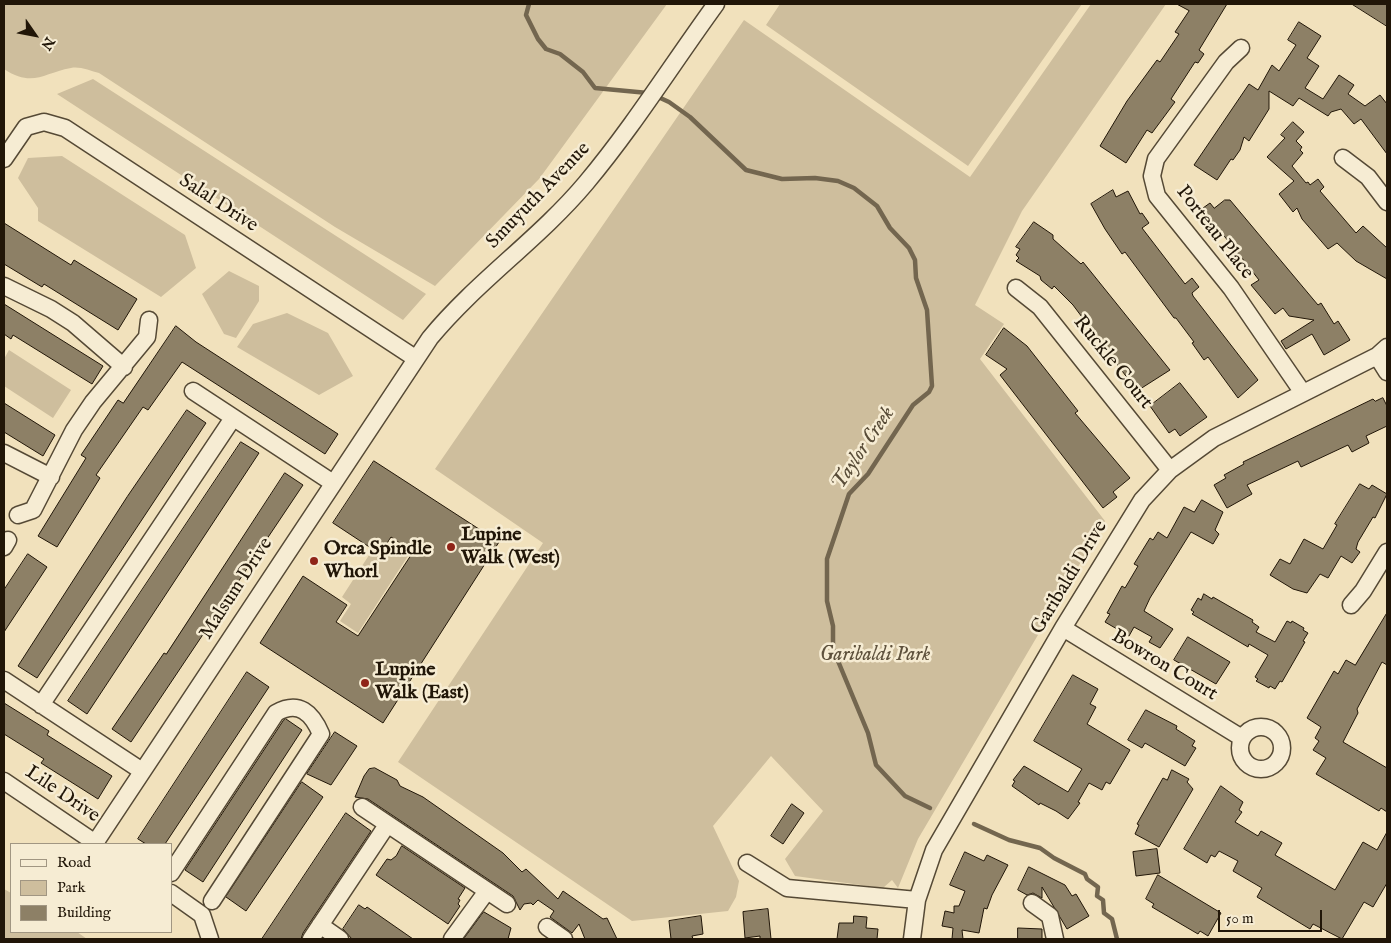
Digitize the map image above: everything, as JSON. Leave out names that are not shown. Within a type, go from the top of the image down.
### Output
[{"type":"street","name":"Smuyuth Avenue","points":[[415,358],[438,327],[473,291],[518,252],[568,202],[611,150],[716,4]]},
{"type":"street","name":"Porteau Place","points":[[1241,48],[1226,62],[1156,159],[1152,176],[1157,196],[1231,288],[1303,394]]},
{"type":"street","name":"Salal Drive","points":[[4,159],[26,127],[44,122],[65,128],[415,358]]},
{"type":"street","points":[[1343,158],[1368,177],[1387,202]]},
{"type":"street","points":[[4,286],[51,309],[73,324],[124,367]]},
{"type":"street","name":"Ruckle Court","points":[[1016,288],[1040,306],[1170,470]]},
{"type":"street","points":[[18,515],[33,510],[74,430],[93,402],[147,337],[149,320]]},
{"type":"street","name":"Garibaldi Drive","points":[[912,939],[917,900],[934,850],[1063,628],[1142,500],[1170,470],[1214,438],[1382,352]]},
{"type":"street","points":[[1382,352],[1387,372]]},
{"type":"street","name":"Malsum Drive","points":[[97,843],[142,771],[415,358]]},
{"type":"street","points":[[193,391],[333,484]]},
{"type":"street","points":[[41,705],[233,418]]},
{"type":"street","points":[[4,453],[51,477]]},
{"type":"street","points":[[1351,605],[1387,552]]},
{"type":"street","name":"Bowron Court","points":[[1063,628],[1242,738]]},
{"type":"street","points":[[4,680],[142,771]]},
{"type":"street","points":[[172,871],[276,712],[287,707],[297,708],[314,718],[321,734],[212,901]]},
{"type":"street","name":"Lile Drive","points":[[4,781],[95,843]]},
{"type":"street","points":[[362,807],[507,904]]},
{"type":"street","points":[[311,939],[387,825]]},
{"type":"street","points":[[746,863],[788,888],[917,900]]},
{"type":"street","points":[[452,939],[487,892]]},
{"type":"street","points":[[172,894],[202,915],[210,939]]},
{"type":"street","points":[[1032,903],[1050,916],[1054,939]]},
{"type":"street","points":[[320,925],[340,939]]},
{"type":"street","points":[[547,927],[564,939]]},
{"type":"green space","points":[[4,4],[667,4],[539,179],[435,286],[335,227],[99,73],[74,68],[61,70],[38,78],[23,78],[4,69]]},
{"type":"green space","points":[[780,4],[1082,4],[968,166],[766,25]]},
{"type":"green space","name":"Garibaldi Park","points":[[1091,4],[1166,4],[1022,211],[975,305],[1004,324],[980,359],[1105,521],[918,839],[898,888],[892,880],[883,888],[795,876],[785,859],[823,811],[771,756],[713,826],[739,881],[736,897],[728,911],[632,921],[398,762],[543,543],[435,469],[744,20],[970,177]]},
{"type":"green space","points":[[93,79],[426,294],[403,320],[57,94]]},
{"type":"green space","points":[[62,156],[185,235],[196,268],[161,297],[38,221],[38,208],[18,178],[28,158]]},
{"type":"green space","points":[[229,271],[259,286],[259,301],[236,338],[224,334],[202,294]]},
{"type":"green space","points":[[287,313],[328,333],[353,376],[319,395],[237,347],[253,324]]},
{"type":"green space","points":[[9,350],[71,390],[53,418],[4,386],[4,359]]},
{"type":"green space","points":[[391,541],[410,553],[358,633],[340,621],[351,604],[342,597],[371,552],[381,558]]},
{"type":"green space","points":[[4,889],[10,892],[10,933],[78,933],[87,939],[4,939]]},
{"type":"building","points":[[1177,4],[1227,4],[1199,50],[1204,54],[1198,63],[1195,62],[1171,99],[1175,102],[1152,133],[1147,130],[1126,163],[1100,146],[1127,101],[1157,60],[1160,62],[1179,34],[1175,32],[1189,11]]},
{"type":"building","points":[[1352,4],[1387,4],[1387,26]]},
{"type":"building","points":[[1299,22],[1321,36],[1307,58],[1319,66],[1305,88],[1323,99],[1339,75],[1354,85],[1348,94],[1365,106],[1380,95],[1387,104],[1387,154],[1361,119],[1354,124],[1341,109],[1331,112],[1328,116],[1299,98],[1293,106],[1269,91],[1269,109],[1249,141],[1244,137],[1240,150],[1233,160],[1231,159],[1217,180],[1194,165],[1249,84],[1258,90],[1272,65],[1279,71],[1296,45],[1288,40]]},
{"type":"building","points":[[1293,122],[1304,132],[1296,141],[1302,147],[1300,150],[1303,153],[1292,166],[1306,183],[1308,182],[1310,185],[1318,179],[1324,187],[1320,191],[1356,233],[1363,226],[1387,248],[1387,279],[1356,261],[1337,243],[1328,249],[1302,219],[1297,208],[1293,212],[1279,194],[1294,181],[1267,157],[1285,138],[1281,135]]},
{"type":"building","points":[[1113,190],[1116,197],[1128,191],[1140,214],[1142,213],[1149,223],[1142,228],[1185,284],[1192,278],[1199,287],[1192,293],[1193,296],[1258,380],[1238,398],[1208,357],[1204,360],[1192,343],[1194,342],[1176,318],[1174,318],[1125,252],[1122,254],[1105,229],[1091,204]]},
{"type":"building","points":[[1225,200],[1230,200],[1318,305],[1321,303],[1334,324],[1338,321],[1350,340],[1324,355],[1312,334],[1286,349],[1281,341],[1314,320],[1289,316],[1283,308],[1275,314],[1251,285],[1259,280],[1238,253],[1234,256],[1226,245],[1229,242],[1212,221],[1206,226],[1196,213],[1210,203],[1214,208]]},
{"type":"building","points":[[1034,222],[1053,235],[1053,239],[1081,264],[1083,262],[1170,370],[1137,391],[1073,305],[1054,286],[1052,289],[1041,280],[1040,276],[1016,261],[1019,258],[1016,255],[1020,249],[1016,247]]},
{"type":"building","points":[[4,223],[71,265],[74,260],[137,299],[118,330],[44,284],[42,287],[4,264]]},
{"type":"building","points":[[4,304],[103,366],[92,384],[13,335],[11,339],[4,334]]},
{"type":"building","points":[[176,326],[196,342],[338,434],[325,454],[182,362],[148,410],[143,407],[96,475],[100,478],[57,547],[38,536],[86,458],[81,455],[118,400],[123,403]]},
{"type":"building","points":[[1004,328],[1027,346],[1078,411],[1075,413],[1130,478],[1113,492],[1117,497],[1103,508],[1000,375],[1007,369],[986,355]]},
{"type":"building","points":[[1180,383],[1207,417],[1180,436],[1175,429],[1169,433],[1150,406]]},
{"type":"building","points":[[1383,398],[1387,406],[1387,426],[1366,436],[1369,443],[1352,452],[1348,445],[1301,467],[1298,461],[1247,485],[1252,494],[1227,508],[1214,485],[1226,478],[1224,475],[1244,464],[1243,462],[1373,399],[1375,401]]},
{"type":"building","points":[[4,403],[55,435],[43,456],[4,432]]},
{"type":"building","points":[[187,410],[206,423],[37,678],[18,666],[127,497]]},
{"type":"building","points":[[241,442],[259,453],[87,714],[68,701]]},
{"type":"building","points":[[374,461],[499,542],[383,723],[260,643],[303,576],[347,605],[336,622],[358,636],[413,552],[391,537],[380,554],[333,523]]},
{"type":"building","points":[[285,473],[303,485],[131,742],[112,729],[164,653],[166,654]]},
{"type":"building","points":[[1360,484],[1369,489],[1372,485],[1387,494],[1375,518],[1373,517],[1358,542],[1356,549],[1360,552],[1352,563],[1341,556],[1328,578],[1320,574],[1307,593],[1293,589],[1270,575],[1280,559],[1290,564],[1304,539],[1323,549],[1337,525],[1335,524]]},
{"type":"building","points":[[1202,500],[1223,512],[1215,530],[1219,534],[1213,544],[1191,532],[1150,598],[1144,611],[1173,629],[1160,648],[1149,642],[1152,637],[1134,627],[1129,636],[1105,622],[1110,614],[1107,613],[1122,586],[1125,588],[1138,566],[1134,564],[1150,538],[1153,540],[1158,532],[1167,538],[1184,507],[1194,512]]},
{"type":"building","points":[[28,554],[47,567],[4,632],[4,590]]},
{"type":"building","points":[[1204,594],[1212,599],[1213,597],[1253,620],[1252,622],[1259,627],[1256,632],[1275,642],[1287,621],[1291,623],[1292,621],[1304,628],[1303,630],[1308,633],[1303,641],[1305,642],[1282,682],[1280,681],[1275,689],[1256,681],[1258,679],[1255,677],[1268,655],[1249,644],[1248,647],[1192,614],[1194,612],[1191,610],[1198,598],[1201,600]]},
{"type":"building","points":[[1387,613],[1387,665],[1382,662],[1357,709],[1358,713],[1343,742],[1387,768],[1387,812],[1381,808],[1379,811],[1316,774],[1326,758],[1313,750],[1319,741],[1315,738],[1321,727],[1307,718],[1334,671],[1338,674],[1346,660],[1355,665]]},
{"type":"building","points":[[1188,637],[1230,662],[1216,684],[1174,660]]},
{"type":"building","points":[[247,672],[269,687],[166,843],[144,843],[138,839]]},
{"type":"building","points":[[1073,675],[1098,689],[1090,704],[1096,707],[1087,724],[1130,750],[1110,784],[1106,782],[1102,790],[1089,783],[1078,802],[1080,803],[1068,819],[1040,803],[1039,805],[1012,786],[1015,781],[1013,780],[1024,766],[1068,792],[1082,769],[1034,741]]},
{"type":"building","points":[[4,703],[49,731],[47,735],[112,776],[98,799],[41,763],[44,759],[4,734]]},
{"type":"building","points":[[1146,710],[1177,726],[1176,729],[1195,741],[1192,746],[1196,748],[1185,766],[1145,743],[1142,748],[1128,740]]},
{"type":"building","points":[[286,719],[302,730],[203,882],[185,870]]},
{"type":"building","points":[[335,732],[357,746],[331,785],[307,774]]},
{"type":"building","points":[[375,768],[397,780],[400,786],[423,797],[503,853],[522,872],[526,869],[558,899],[563,891],[603,919],[607,918],[617,939],[585,939],[579,924],[572,933],[550,917],[554,911],[538,900],[533,905],[531,903],[524,904],[520,910],[513,896],[368,799],[355,797],[364,776],[369,769]]},
{"type":"building","points":[[1172,770],[1189,779],[1187,782],[1193,789],[1159,847],[1135,834],[1139,825],[1137,824],[1163,778],[1167,780]]},
{"type":"building","points":[[302,782],[323,797],[246,911],[226,897]]},
{"type":"building","points":[[1221,786],[1243,802],[1239,810],[1242,812],[1235,822],[1258,836],[1261,831],[1282,843],[1275,855],[1335,890],[1363,842],[1377,850],[1387,832],[1387,883],[1373,907],[1364,902],[1342,939],[1313,924],[1310,929],[1257,897],[1262,888],[1233,871],[1238,861],[1219,851],[1215,857],[1211,855],[1207,863],[1184,849]]},
{"type":"building","points":[[792,804],[804,813],[783,844],[771,836]]},
{"type":"building","points":[[346,813],[371,831],[303,933],[301,939],[262,939]]},
{"type":"building","points":[[402,846],[465,888],[458,899],[460,900],[458,904],[460,906],[448,924],[376,875],[387,859],[391,860],[396,856]]},
{"type":"building","points":[[1157,849],[1160,873],[1136,876],[1133,852]]},
{"type":"building","points":[[965,852],[984,861],[987,855],[1008,865],[992,895],[987,909],[984,908],[979,933],[962,930],[963,939],[952,939],[953,928],[942,926],[945,911],[954,913],[954,906],[959,906],[965,891],[950,885]]},
{"type":"building","points":[[1029,867],[1065,885],[1072,896],[1076,894],[1089,916],[1067,929],[1042,887],[1042,898],[1033,893],[1027,895],[1018,890]]},
{"type":"building","points":[[1158,875],[1221,913],[1208,936],[1200,931],[1198,934],[1152,907],[1154,904],[1146,899]]},
{"type":"building","points":[[359,905],[365,909],[367,907],[413,939],[352,939],[343,929]]},
{"type":"building","points":[[768,909],[771,939],[760,939],[760,936],[745,938],[743,912]]},
{"type":"building","points":[[484,912],[511,928],[508,939],[464,939]]},
{"type":"building","points":[[701,916],[703,934],[692,936],[693,939],[671,939],[669,921]]},
{"type":"building","points":[[854,916],[867,917],[866,928],[878,929],[877,939],[837,939],[839,923],[853,923]]},
{"type":"building","points":[[1018,928],[1042,929],[1042,939],[1018,939]]},
{"type":"waterway","points":[[529,4],[526,15],[538,39],[546,49],[560,54],[583,72],[595,88],[648,93]]},
{"type":"waterway","name":"Taylor Creek","points":[[656,96],[669,102],[690,117],[746,170],[782,179],[815,178],[838,181],[854,188],[877,206],[890,228],[909,248],[915,260],[916,278],[927,310],[932,386],[929,392],[913,405],[868,474],[849,494],[827,559],[827,601],[833,626],[833,649],[868,733],[876,765],[905,796],[930,808]]},
{"type":"waterway","name":"Taylor Creek","points":[[974,824],[1009,840],[1040,848],[1054,858],[1085,874],[1087,879],[1098,887],[1097,896],[1103,900],[1104,913],[1112,919],[1117,939]]},
{"type":"place","name":"Lupine Walk (West)","points":[[451,547]]},
{"type":"place","name":"Orca Spindle Whorl","points":[[314,561]]},
{"type":"place","name":"Lupine Walk (East)","points":[[365,683]]}]
